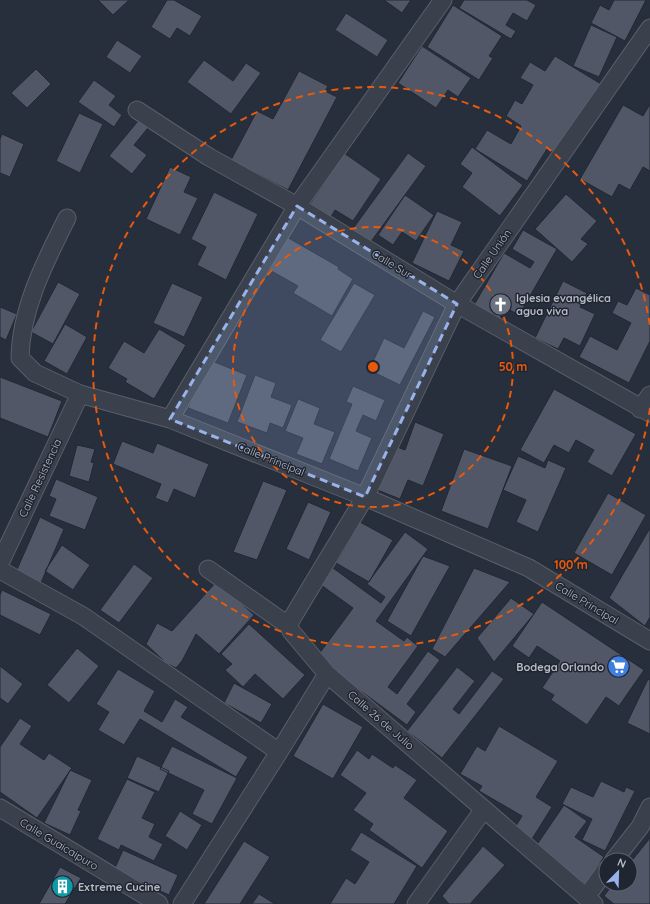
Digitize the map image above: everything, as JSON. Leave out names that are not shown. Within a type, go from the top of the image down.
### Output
[{"type":"street","points":[[170,419],[297,206],[443,0]]},
{"type":"street","name":"Calle Unión","points":[[365,497],[457,304],[650,28]]},
{"type":"street","name":"Calle Sur","points":[[137,110],[209,156],[297,206],[457,304],[647,406]]},
{"type":"street","name":"Calle Principal","points":[[67,218],[39,274],[20,338],[20,358],[35,373],[80,394],[170,419],[365,497],[530,568],[650,641]]},
{"type":"street","name":"Calle Resistencia","points":[[0,562],[80,394]]},
{"type":"street","points":[[289,626],[291,620],[365,497]]},
{"type":"street","name":"Calle 26 de Julio","points":[[208,569],[289,626],[291,631],[327,674],[590,900]]},
{"type":"street","points":[[0,570],[83,616],[279,752]]},
{"type":"street","points":[[182,904],[327,674]]},
{"type":"street","points":[[620,852],[640,826],[650,807]]},
{"type":"street","name":"Calle Guaicaipuro","points":[[0,808],[159,904]]},
{"type":"street","points":[[416,904],[484,809]]},
{"type":"street","points":[[590,900],[598,885]]},
{"type":"highlighted area","points":[[297,206],[457,304],[365,497],[170,419]]},
{"type":"building","points":[[98,0],[129,0],[113,15]]},
{"type":"building","points":[[167,0],[174,0],[202,16],[190,36],[177,28],[170,39],[151,27]]},
{"type":"building","points":[[384,0],[411,0],[402,13]]},
{"type":"building","points":[[464,0],[527,0],[536,5],[527,21],[513,13],[506,25],[516,31],[511,39],[459,8]]},
{"type":"building","points":[[614,0],[646,0],[625,41],[591,23],[600,5],[609,10]]},
{"type":"building","points":[[453,5],[502,36],[489,56],[493,58],[479,80],[427,47]]},
{"type":"building","points":[[346,13],[388,40],[377,57],[335,30]]},
{"type":"building","points":[[591,25],[617,37],[599,77],[573,66]]},
{"type":"building","points":[[117,40],[142,56],[130,73],[106,57]]},
{"type":"building","points":[[422,46],[471,78],[458,97],[448,90],[436,108],[398,83]]},
{"type":"building","points":[[555,56],[601,84],[557,155],[547,149],[527,181],[475,149],[487,130],[511,144],[521,126],[506,116],[515,100],[522,104],[533,85],[520,78],[530,62],[545,71]]},
{"type":"building","points":[[204,60],[233,81],[246,63],[261,73],[231,114],[187,82]]},
{"type":"building","points":[[36,69],[51,84],[27,108],[11,93]]},
{"type":"building","points":[[299,71],[328,86],[325,91],[337,97],[288,190],[231,160],[257,111],[273,119]]},
{"type":"building","points":[[94,80],[116,96],[109,105],[122,115],[114,127],[78,102]]},
{"type":"building","points":[[650,104],[650,171],[643,167],[630,190],[619,184],[612,197],[580,179],[623,105],[643,116]]},
{"type":"building","points":[[79,113],[103,124],[80,173],[56,161]]},
{"type":"building","points":[[138,121],[148,128],[134,145],[147,155],[132,174],[109,156]]},
{"type":"building","points":[[2,134],[24,144],[10,177],[0,173],[0,139]]},
{"type":"building","points":[[472,147],[523,185],[500,216],[462,187],[472,173],[460,164]]},
{"type":"building","points":[[344,153],[381,179],[353,221],[335,210],[331,217],[310,204]]},
{"type":"building","points":[[408,153],[426,166],[370,243],[352,230]]},
{"type":"building","points":[[170,167],[191,177],[184,192],[198,198],[180,235],[146,219]]},
{"type":"building","points":[[214,192],[258,214],[226,280],[197,265],[206,247],[191,239]]},
{"type":"building","points":[[566,194],[597,221],[581,239],[588,244],[572,262],[535,229]]},
{"type":"building","points":[[405,195],[434,215],[416,241],[402,232],[393,245],[378,235]]},
{"type":"building","points":[[437,211],[462,222],[451,245],[464,251],[449,281],[412,263]]},
{"type":"building","points":[[523,230],[557,249],[519,315],[506,308],[499,319],[474,305],[504,253],[530,268],[534,262],[512,249]]},
{"type":"building","points":[[285,236],[339,267],[338,269],[353,279],[332,316],[293,293],[298,286],[266,268]]},
{"type":"building","points":[[563,281],[587,293],[580,307],[595,314],[580,346],[564,338],[558,349],[535,338]]},
{"type":"building","points":[[58,282],[80,294],[53,344],[31,332]]},
{"type":"building","points":[[172,283],[203,297],[184,337],[153,323]]},
{"type":"building","points":[[354,283],[375,295],[341,352],[320,340]]},
{"type":"building","points":[[636,288],[650,295],[650,341],[629,383],[579,357],[590,336],[617,350],[631,323],[612,313],[618,301],[627,305]]},
{"type":"building","points":[[0,307],[17,314],[6,340],[0,337]]},
{"type":"building","points":[[423,311],[435,317],[400,385],[369,370],[384,338],[404,348]]},
{"type":"building","points":[[65,324],[87,337],[67,374],[44,361]]},
{"type":"building","points":[[159,329],[186,345],[154,399],[125,382],[127,379],[108,368],[124,341],[144,353]]},
{"type":"building","points":[[207,359],[247,375],[228,423],[188,408]]},
{"type":"building","points":[[255,375],[276,383],[271,397],[292,405],[283,428],[270,423],[267,433],[237,422]]},
{"type":"building","points":[[0,377],[62,401],[48,437],[0,418]]},
{"type":"building","points":[[353,386],[385,400],[376,421],[363,415],[356,431],[372,438],[358,471],[329,459],[352,404],[346,402]]},
{"type":"building","points":[[554,389],[636,434],[612,476],[587,462],[594,450],[576,440],[569,453],[554,445],[544,463],[520,450]]},
{"type":"building","points":[[298,399],[320,408],[314,424],[335,432],[322,464],[296,454],[303,438],[285,431]]},
{"type":"building","points":[[415,422],[444,434],[423,486],[408,480],[400,499],[375,489],[392,445],[405,450]]},
{"type":"building","points":[[122,441],[153,453],[157,443],[209,464],[195,498],[174,489],[168,503],[155,498],[161,484],[113,464]]},
{"type":"building","points":[[77,445],[95,449],[91,462],[94,463],[89,482],[69,476]]},
{"type":"building","points":[[464,449],[512,466],[488,529],[441,511]]},
{"type":"building","points":[[518,456],[545,468],[548,460],[566,468],[538,532],[516,522],[526,500],[503,490]]},
{"type":"building","points":[[56,479],[98,497],[85,530],[49,516],[56,499],[49,496]]},
{"type":"building","points":[[263,481],[287,490],[257,560],[233,552]]},
{"type":"building","points":[[608,493],[646,515],[612,575],[574,553]]},
{"type":"building","points":[[308,502],[331,512],[309,560],[286,549]]},
{"type":"building","points":[[40,517],[64,529],[40,585],[15,574]]},
{"type":"building","points":[[360,522],[393,540],[369,582],[336,563]]},
{"type":"building","points":[[650,528],[650,617],[645,626],[609,598]]},
{"type":"building","points":[[405,532],[428,549],[376,621],[404,641],[407,637],[418,646],[388,687],[397,694],[428,651],[440,660],[407,704],[416,712],[407,725],[316,658],[353,608],[321,585],[333,568],[381,603],[385,597],[367,584]]},
{"type":"building","points":[[62,545],[90,565],[73,590],[45,571]]},
{"type":"building","points":[[423,556],[450,566],[411,636],[387,621]]},
{"type":"building","points":[[134,564],[153,578],[119,623],[100,610]]},
{"type":"building","points":[[474,568],[510,582],[445,657],[432,649]]},
{"type":"building","points":[[217,581],[254,615],[219,654],[196,634],[182,661],[176,668],[166,663],[146,644],[157,623],[172,631]]},
{"type":"building","points":[[2,590],[51,614],[40,635],[0,615],[0,595]]},
{"type":"building","points":[[511,598],[534,614],[494,662],[477,638]]},
{"type":"building","points":[[542,602],[644,670],[619,706],[606,697],[587,725],[551,700],[554,695],[542,688],[560,661],[537,646],[529,658],[512,646]]},
{"type":"building","points":[[249,624],[305,675],[283,699],[255,674],[243,687],[225,670],[232,664],[221,654]]},
{"type":"building","points":[[77,648],[99,666],[69,703],[47,685]]},
{"type":"building","points":[[0,666],[23,684],[8,704],[0,698]]},
{"type":"building","points":[[457,667],[475,681],[453,709],[459,714],[492,671],[504,679],[442,758],[407,731]]},
{"type":"building","points":[[118,669],[155,691],[144,711],[162,722],[175,699],[188,707],[181,717],[248,757],[236,777],[140,719],[124,745],[98,730],[109,712],[96,704]]},
{"type":"building","points":[[648,679],[650,680],[650,734],[627,723]]},
{"type":"building","points":[[234,683],[272,704],[261,723],[224,703]]},
{"type":"building","points":[[323,704],[363,727],[333,779],[293,756]]},
{"type":"building","points":[[20,718],[32,726],[20,744],[44,760],[49,753],[72,768],[37,818],[0,792],[0,747]]},
{"type":"building","points":[[499,726],[558,761],[536,797],[552,807],[532,839],[514,829],[522,816],[479,791],[482,786],[460,774],[477,746],[485,751]]},
{"type":"building","points":[[172,746],[237,778],[212,824],[192,814],[204,790],[160,769]]},
{"type":"building","points":[[357,750],[369,759],[372,754],[393,768],[395,765],[417,780],[404,798],[448,831],[422,868],[369,830],[373,824],[353,810],[366,793],[340,775]]},
{"type":"building","points":[[137,756],[169,771],[159,792],[127,778]]},
{"type":"building","points":[[70,770],[92,780],[78,810],[81,811],[70,835],[44,823]]},
{"type":"building","points":[[127,779],[155,792],[142,818],[155,824],[149,837],[163,844],[154,861],[121,845],[119,850],[97,839]]},
{"type":"building","points":[[601,781],[624,792],[626,787],[635,791],[605,851],[582,840],[592,819],[562,804],[571,787],[593,797]]},
{"type":"building","points":[[564,805],[587,821],[575,837],[598,853],[598,866],[585,884],[534,849]]},
{"type":"building","points":[[180,811],[202,825],[187,850],[165,836]]},
{"type":"building","points":[[361,832],[417,866],[394,904],[330,904],[346,878],[355,884],[369,862],[350,850]]},
{"type":"building","points":[[650,838],[650,904],[614,904],[604,896],[607,892],[638,892],[638,853]]},
{"type":"building","points":[[244,841],[270,857],[240,904],[204,904]]},
{"type":"building","points":[[483,846],[505,865],[470,904],[449,904],[442,896]]},
{"type":"building","points":[[123,850],[178,875],[169,895],[114,870]]},
{"type":"building","name":"Extreme Cucine","points":[[60,867],[81,878],[65,904],[39,904]]},
{"type":"building","points":[[259,894],[275,904],[252,904]]},
{"type":"place","name":"Iglesia evangélica agua viva","points":[[501,304]]},
{"type":"place","name":"Bodega Orlando","points":[[619,667]]},
{"type":"place","name":"Extreme Cucine","points":[[62,887]]}]
